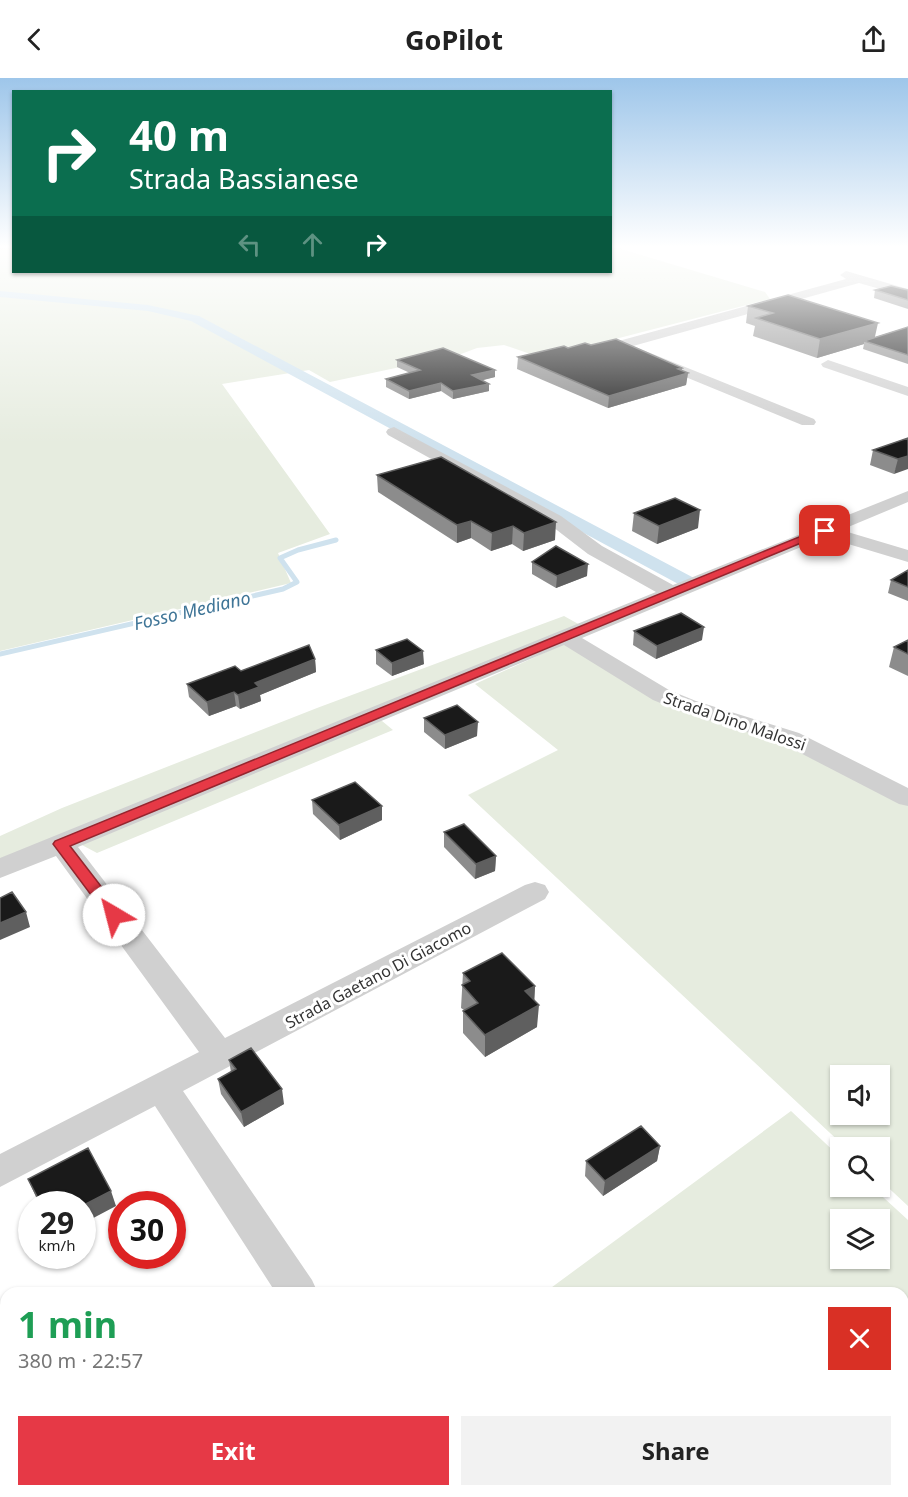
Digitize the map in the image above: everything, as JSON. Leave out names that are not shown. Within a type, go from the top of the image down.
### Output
[{"type":"street","points":[[735,311],[620,345],[808,422]]},
{"type":"street","points":[[828,364],[908,392]]},
{"type":"street","points":[[394,432],[555,520],[591,547],[673,593]]},
{"type":"street","points":[[0,869],[908,496]]},
{"type":"street","points":[[825,531],[908,556]]},
{"type":"street","name":"Strada Dino Malossi","points":[[565,637],[661,695],[688,706],[790,738],[908,798]]},
{"type":"street","points":[[61,844],[221,1057]]},
{"type":"street","name":"Strada Gaetano Di Giacomo","points":[[0,1172],[535,892]]},
{"type":"street","points":[[162,1088],[294,1287]]},
{"type":"shaded area","points":[[0,311],[723,311],[542,358],[504,345],[477,348],[461,354],[330,382],[309,370],[222,384],[330,534],[278,553],[291,583],[0,651]]},
{"type":"shaded area","points":[[564,616],[582,626],[371,712],[393,730],[97,853],[65,836],[0,862],[0,836],[62,808],[317,708]]},
{"type":"shaded area","points":[[564,644],[908,802],[908,1206],[890,1189],[890,1137],[834,1137],[468,795],[558,750],[475,684]]},
{"type":"shaded area","points":[[791,1111],[830,1148],[830,1197],[883,1197],[908,1220],[908,1287],[552,1287]]},
{"type":"building","points":[[767,311],[840,311],[878,323],[820,339],[756,318],[773,313]]},
{"type":"building","points":[[908,327],[908,355],[864,341]]},
{"type":"building","points":[[616,339],[682,368],[678,369],[688,373],[609,396],[518,357],[564,346],[568,348],[585,343],[591,345]]},
{"type":"building","points":[[443,348],[495,370],[472,375],[489,384],[453,391],[441,383],[409,391],[386,379],[420,370],[397,360]]},
{"type":"building","points":[[908,438],[908,456],[898,459],[873,450]]},
{"type":"building","points":[[441,457],[556,522],[524,533],[513,526],[492,533],[471,521],[457,525],[377,475]]},
{"type":"building","points":[[675,498],[700,510],[659,526],[634,513]]},
{"type":"building","points":[[556,546],[588,564],[557,576],[532,562]]},
{"type":"building","points":[[908,570],[908,587],[891,580]]},
{"type":"building","points":[[681,613],[704,627],[657,646],[634,631]]},
{"type":"building","points":[[407,639],[423,651],[392,663],[376,650]]},
{"type":"building","points":[[908,640],[908,654],[894,647]]},
{"type":"building","points":[[309,645],[315,659],[255,683],[259,687],[238,695],[234,692],[207,702],[187,684],[235,666],[241,671]]},
{"type":"building","points":[[457,705],[478,722],[445,735],[424,718]]},
{"type":"building","points":[[355,782],[382,806],[339,825],[312,800]]},
{"type":"building","points":[[464,824],[496,856],[476,864],[444,832]]},
{"type":"building","points":[[12,892],[26,912],[0,923],[0,898]]},
{"type":"building","points":[[502,953],[535,986],[525,991],[539,1005],[485,1035],[463,1011],[478,1003],[462,985],[470,981],[463,973]]},
{"type":"building","points":[[251,1048],[282,1089],[241,1112],[218,1079],[236,1069],[229,1060]]},
{"type":"building","points":[[641,1126],[660,1146],[605,1181],[586,1161]]},
{"type":"building","points":[[88,1148],[111,1191],[96,1199],[96,1191],[34,1191],[28,1179]]},
{"type":"waterway","points":[[163,311],[195,318],[688,582]]},
{"type":"waterway","name":"Fosso Mediano","points":[[0,654],[283,589],[297,582],[280,558],[298,550],[336,540]]},
{"type":"route","points":[[114,915],[61,844],[825,531]]}]
